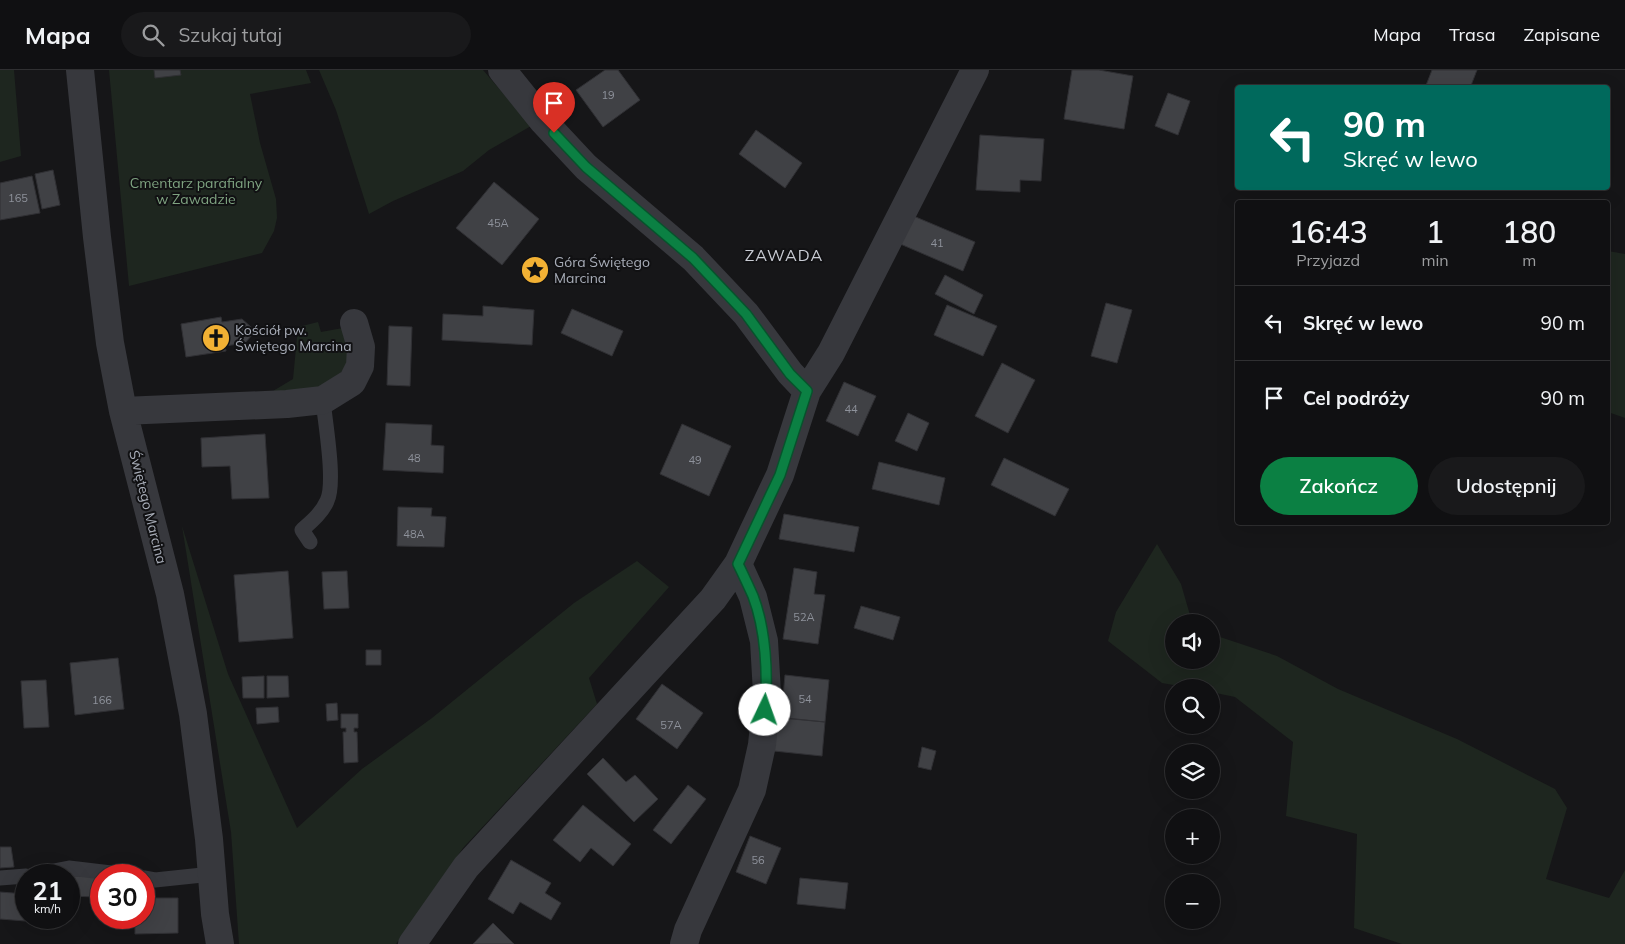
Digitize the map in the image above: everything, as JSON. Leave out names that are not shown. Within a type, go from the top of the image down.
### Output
[{"type":"street","name":"Świętego Marcina","points":[[80,70],[110,343],[123,411],[170,594],[192,705],[212,874],[214,914],[220,944]]},
{"type":"street","points":[[502,70],[543,121],[586,167],[693,258],[746,314],[790,374],[807,391]]},
{"type":"street","points":[[412,944],[466,866],[706,606],[738,564],[780,475],[807,391],[831,353],[975,70]]},
{"type":"street","points":[[123,411],[287,404],[323,400],[352,382],[360,366],[361,346],[354,323]]},
{"type":"street","points":[[684,944],[688,930],[752,790],[762,744],[766,694],[764,641],[753,597],[738,564]]},
{"type":"lane","points":[[310,542],[302,530],[317,515],[328,500],[330,478],[323,400]]},
{"type":"lane","points":[[155,880],[212,874]]},
{"type":"lane","points":[[0,878],[15,877]]},
{"type":"green space","points":[[0,70],[14,70],[21,156],[0,162]]},
{"type":"green space","name":"Cmentarz parafialny w Zawadzie","points":[[109,70],[306,70],[311,83],[250,94],[260,143],[276,199],[277,218],[274,231],[262,253],[129,286]]},
{"type":"green space","points":[[319,70],[483,70],[531,126],[489,150],[463,171],[393,201],[369,214],[336,110]]},
{"type":"green space","points":[[1610,251],[1625,254],[1625,418],[1610,413]]},
{"type":"green space","points":[[318,322],[321,332],[343,328],[349,348],[346,366],[334,382],[308,393],[273,391],[293,379],[298,327]]},
{"type":"green space","points":[[182,526],[228,674],[297,828],[362,769],[432,718],[574,603],[637,561],[669,587],[589,678],[597,704],[463,848],[396,944],[239,944],[231,832]]},
{"type":"green space","points":[[1157,544],[1181,584],[1190,614],[1165,614],[1165,669],[1220,669],[1220,637],[1277,656],[1338,689],[1457,739],[1555,789],[1567,808],[1546,879],[1609,898],[1625,870],[1625,944],[1402,944],[1354,928],[1357,834],[1286,816],[1293,742],[1235,697],[1220,694],[1220,679],[1165,679],[1165,684],[1162,683],[1108,641],[1116,612]]},
{"type":"building","points":[[154,70],[180,70],[181,75],[155,78]]},
{"type":"building","points":[[605,70],[618,70],[640,100],[603,127],[576,90]]},
{"type":"building","points":[[1072,70],[1099,70],[1133,76],[1124,129],[1064,119]]},
{"type":"building","points":[[1432,70],[1477,70],[1471,85],[1426,85]]},
{"type":"building","points":[[1168,93],[1190,101],[1178,135],[1155,126]]},
{"type":"building","points":[[756,130],[802,163],[785,188],[739,154]]},
{"type":"building","points":[[980,135],[1044,139],[1041,181],[1020,180],[1020,192],[976,190]]},
{"type":"building","points":[[53,170],[60,205],[42,209],[35,174]]},
{"type":"building","points":[[32,176],[40,213],[0,220],[0,183]]},
{"type":"building","points":[[494,182],[539,219],[502,265],[456,228]]},
{"type":"building","points":[[911,215],[975,242],[963,271],[898,243]]},
{"type":"building","points":[[945,275],[983,295],[974,314],[935,294]]},
{"type":"building","points":[[1106,303],[1132,310],[1117,363],[1091,356]]},
{"type":"building","points":[[947,305],[997,326],[983,356],[934,335]]},
{"type":"building","points":[[483,306],[534,310],[532,345],[442,340],[443,314],[483,316]]},
{"type":"building","points":[[572,309],[623,331],[612,356],[561,333]]},
{"type":"building","name":"Kościół pw. Świętego Marcina","points":[[221,317],[222,322],[242,319],[251,327],[252,335],[245,343],[225,346],[226,351],[186,357],[181,324]]},
{"type":"building","points":[[389,326],[412,327],[410,386],[387,385]]},
{"type":"building","points":[[1002,363],[1035,380],[1008,433],[975,416]]},
{"type":"building","points":[[844,382],[876,396],[858,436],[826,421]]},
{"type":"building","points":[[908,413],[929,423],[917,451],[895,441]]},
{"type":"building","points":[[386,423],[432,425],[431,445],[444,446],[443,473],[383,470]]},
{"type":"building","points":[[682,424],[731,446],[709,496],[660,474]]},
{"type":"building","points":[[265,434],[269,498],[232,499],[230,466],[202,467],[201,438]]},
{"type":"building","points":[[1004,458],[1069,489],[1055,516],[991,485]]},
{"type":"building","points":[[879,462],[945,478],[939,505],[872,489]]},
{"type":"building","points":[[398,507],[432,508],[431,516],[446,517],[444,547],[397,546]]},
{"type":"building","points":[[784,514],[859,527],[854,552],[779,539]]},
{"type":"building","points":[[794,568],[817,572],[814,594],[825,595],[818,644],[783,639]]},
{"type":"building","points":[[288,571],[293,638],[239,642],[234,575]]},
{"type":"building","points":[[347,571],[349,608],[324,609],[322,572]]},
{"type":"building","points":[[861,606],[900,617],[893,640],[854,628]]},
{"type":"building","points":[[366,650],[381,650],[381,665],[366,665]]},
{"type":"building","points":[[118,658],[124,709],[75,715],[70,663]]},
{"type":"building","points":[[785,675],[829,680],[825,722],[781,718]]},
{"type":"building","points":[[264,676],[264,698],[243,698],[242,677]]},
{"type":"building","points":[[267,676],[288,676],[289,697],[267,698]]},
{"type":"building","points":[[46,680],[49,727],[24,728],[21,681]]},
{"type":"building","points":[[662,684],[703,713],[677,749],[636,719]]},
{"type":"building","points":[[337,703],[338,720],[327,721],[326,704]]},
{"type":"building","points":[[278,707],[279,722],[257,724],[256,708]]},
{"type":"building","points":[[341,714],[358,714],[358,728],[354,728],[354,732],[357,732],[358,762],[344,763],[343,732],[346,732],[346,728],[341,728]]},
{"type":"building","points":[[777,717],[825,722],[822,756],[774,751]]},
{"type":"building","points":[[922,747],[936,751],[931,770],[918,767]]},
{"type":"building","points":[[603,758],[626,782],[635,775],[658,799],[634,822],[587,774]]},
{"type":"building","points":[[688,785],[706,799],[671,844],[653,830]]},
{"type":"building","points":[[583,805],[631,844],[613,866],[591,848],[580,862],[553,840]]},
{"type":"building","points":[[750,836],[781,848],[766,884],[736,872]]},
{"type":"building","points":[[0,847],[11,847],[14,867],[0,868]]},
{"type":"building","points":[[511,860],[551,883],[545,893],[561,903],[551,920],[520,902],[513,914],[488,899]]},
{"type":"building","points":[[80,876],[90,876],[90,897],[80,896]]},
{"type":"building","points":[[800,878],[848,883],[845,909],[797,904]]},
{"type":"building","points":[[0,892],[15,893],[15,920],[0,919]]},
{"type":"building","points":[[155,898],[178,898],[178,933],[135,934],[135,929],[155,929]]},
{"type":"building","points":[[493,923],[514,944],[473,944]]},
{"type":"place","name":"Góra Świętego Marcina","points":[[535,270]]},
{"type":"place","name":"Kościół pw. Świętego Marcina","points":[[216,338]]},
{"type":"district","name":"ZAWADA","points":[[784,255]]},
{"type":"route","points":[[554,133],[586,167],[693,258],[746,314],[790,374],[807,391],[780,475],[738,564],[753,597],[764,641],[765,710]]}]
